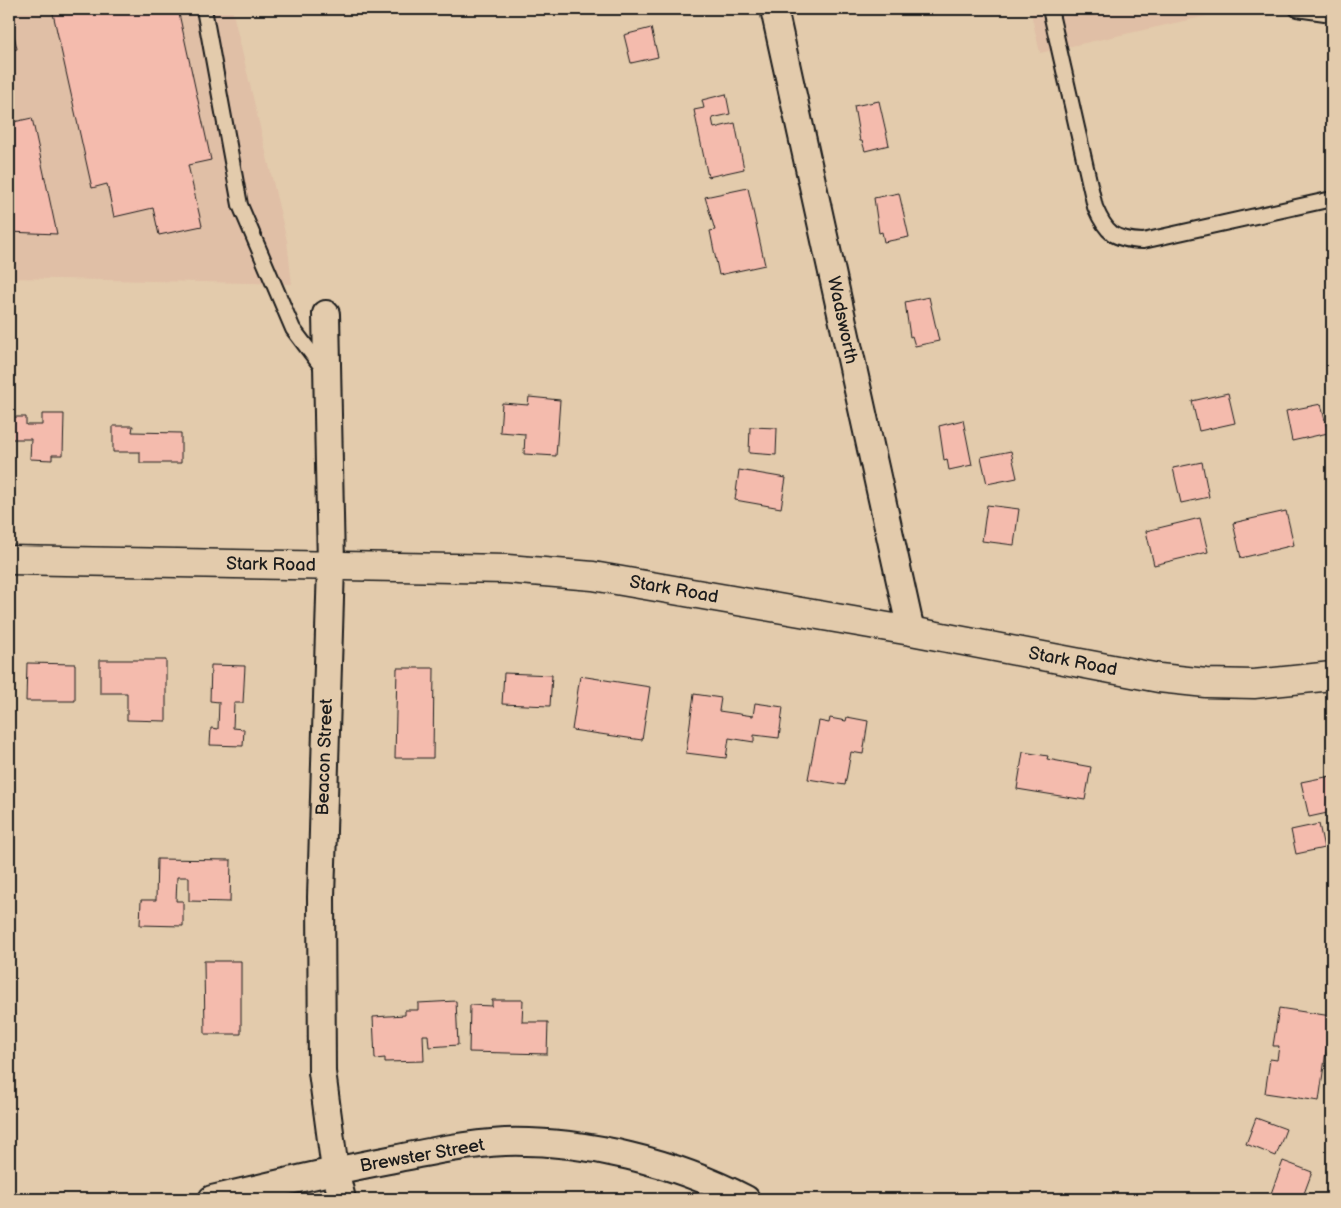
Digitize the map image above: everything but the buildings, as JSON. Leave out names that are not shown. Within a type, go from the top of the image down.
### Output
[{"type":"street","name":"Wadsworth","points":[[774,9],[911,631]]},
{"type":"street","name":"Beacon Street","points":[[326,314],[331,565],[321,906],[322,1072],[335,1170],[342,1199]]},
{"type":"street","name":"Stark Road","points":[[9,560],[508,569],[593,576],[911,631],[1159,678],[1206,683],[1254,684],[1301,681],[1332,676]]},
{"type":"street","name":"Brewster Street","points":[[212,1199],[335,1170],[460,1146],[540,1143],[586,1148],[630,1157],[686,1174],[746,1199]]},
{"type":"lane","points":[[204,9],[240,205],[293,329],[328,374]]},
{"type":"lane","points":[[1050,9],[1095,207],[1102,223],[1112,234],[1124,240],[1143,241],[1332,199]]},
{"type":"lane","points":[[1297,9],[1332,14]]},
{"type":"shaded area","points":[[9,9],[232,9],[287,241],[292,284],[9,278]]},
{"type":"shaded area","points":[[1030,9],[1238,9],[1040,53]]}]
